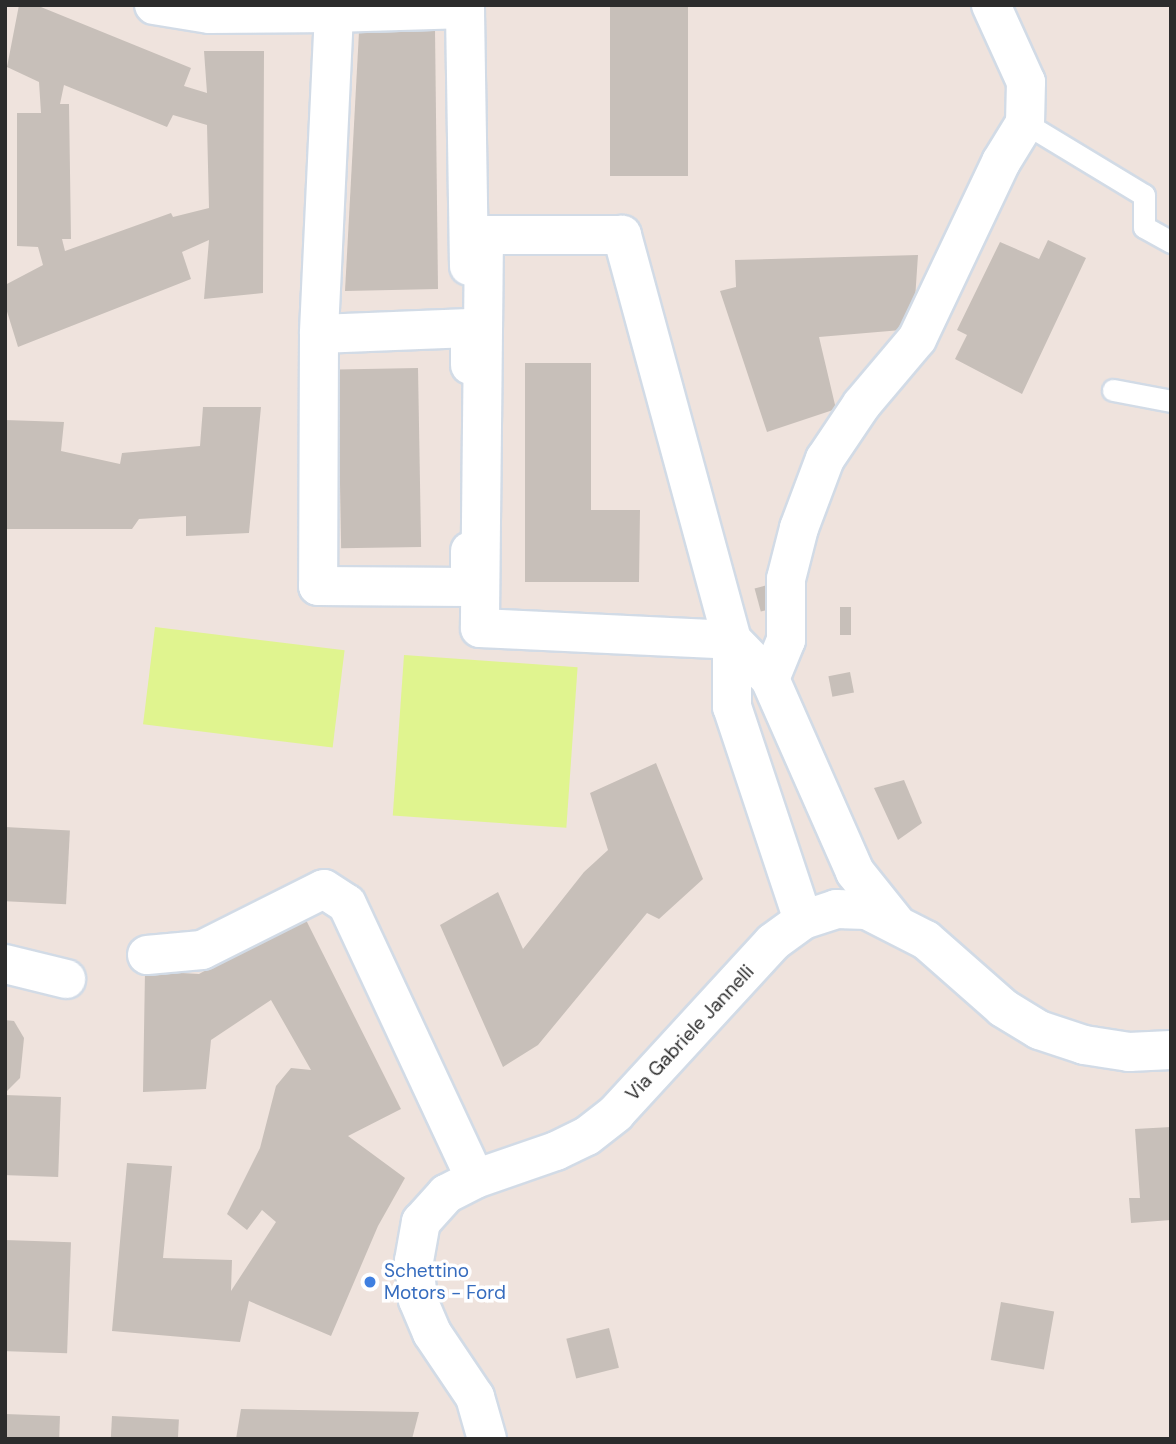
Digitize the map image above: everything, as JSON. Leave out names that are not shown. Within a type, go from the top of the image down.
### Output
[{"type":"street","points":[[154,5],[209,14],[465,9],[470,328],[470,587],[318,586],[319,334],[334,13]]},
{"type":"street","points":[[770,679],[786,640],[786,579],[799,528],[825,459],[862,404],[917,339],[1001,162],[1025,123],[1026,82],[991,5]]},
{"type":"street","points":[[803,920],[732,707],[732,640],[622,235],[484,235],[481,628],[732,640],[770,679],[855,872],[895,922]]},
{"type":"street","points":[[319,334],[470,328]]},
{"type":"street","points":[[147,955],[202,950],[324,889],[347,904],[475,1179]]},
{"type":"street","name":"Via Gabriele Jannelli","points":[[487,1439],[475,1398],[432,1334],[418,1300],[414,1261],[421,1222],[446,1194],[475,1179],[556,1151],[606,1121],[773,942],[803,920],[836,909],[867,910],[926,940],[1003,1007],[1039,1030],[1084,1045],[1129,1052],[1171,1050]]},
{"type":"street","points":[[5,964],[66,979]]},
{"type":"lane","points":[[1025,123],[1144,195],[1144,228],[1171,242]]},
{"type":"lane","points":[[1113,390],[1171,401]]},
{"type":"green space","points":[[155,627],[345,650],[333,748],[143,724]]},
{"type":"green space","points":[[404,655],[578,667],[566,828],[393,816]]},
{"type":"building","points":[[19,5],[36,5],[191,68],[184,86],[207,93],[204,51],[264,51],[263,293],[204,299],[209,240],[182,252],[191,279],[18,347],[5,305],[5,285],[43,265],[38,247],[17,246],[17,113],[41,113],[39,82],[7,67]],"holes":[[[64,85],[167,127],[173,115],[207,125],[209,208],[173,217],[171,213],[65,251],[62,239],[71,239],[69,104],[60,104]]]},
{"type":"building","points":[[610,5],[688,5],[688,176],[610,176]]},
{"type":"building","points":[[435,29],[438,289],[345,291],[359,32]]},
{"type":"building","points":[[1048,240],[1086,258],[1022,394],[955,359],[967,335],[957,330],[1000,242],[1039,259]]},
{"type":"building","points":[[918,255],[913,329],[819,337],[836,409],[767,432],[720,291],[736,287],[735,260]]},
{"type":"building","points":[[525,363],[591,363],[591,510],[640,510],[639,582],[525,582]]},
{"type":"building","points":[[418,368],[421,547],[341,548],[338,369]]},
{"type":"building","points":[[203,407],[261,407],[249,533],[186,536],[186,516],[139,519],[132,529],[5,529],[5,420],[64,422],[61,451],[120,464],[122,453],[200,446]]},
{"type":"building","points":[[771,584],[777,607],[761,612],[755,588]]},
{"type":"building","points":[[840,607],[851,607],[851,635],[840,635]]},
{"type":"building","points":[[850,672],[854,693],[832,697],[828,676]]},
{"type":"building","points":[[656,763],[703,879],[659,919],[647,913],[538,1045],[503,1067],[440,925],[498,892],[523,949],[584,872],[608,850],[590,793]]},
{"type":"building","points":[[904,780],[922,823],[898,840],[874,788]]},
{"type":"building","points":[[5,827],[70,830],[66,904],[5,901]]},
{"type":"building","points":[[304,916],[401,1109],[348,1136],[405,1178],[378,1226],[331,1336],[249,1301],[240,1342],[112,1331],[127,1163],[172,1166],[163,1258],[232,1260],[231,1291],[276,1222],[262,1210],[247,1230],[227,1214],[260,1148],[276,1086],[291,1068],[311,1070],[271,1000],[211,1040],[206,1089],[143,1092],[145,971],[199,974]]},
{"type":"building","points":[[5,1020],[14,1021],[24,1038],[20,1078],[5,1093]]},
{"type":"building","points":[[5,1095],[61,1097],[58,1177],[5,1175]]},
{"type":"building","points":[[1171,1127],[1171,1220],[1131,1223],[1129,1198],[1140,1198],[1135,1129]]},
{"type":"building","points":[[5,1240],[71,1242],[67,1353],[5,1351]]},
{"type":"building","points":[[1001,1302],[1054,1311],[1044,1369],[991,1360]]},
{"type":"building","points":[[609,1328],[619,1368],[576,1378],[566,1339]]},
{"type":"building","points":[[241,1409],[419,1412],[412,1439],[236,1439]]},
{"type":"building","points":[[5,1414],[60,1416],[59,1439],[5,1439]]},
{"type":"building","points":[[112,1416],[179,1420],[178,1439],[111,1439]]},
{"type":"place","name":"Schettino Motors - Ford","points":[[370,1282]]}]
